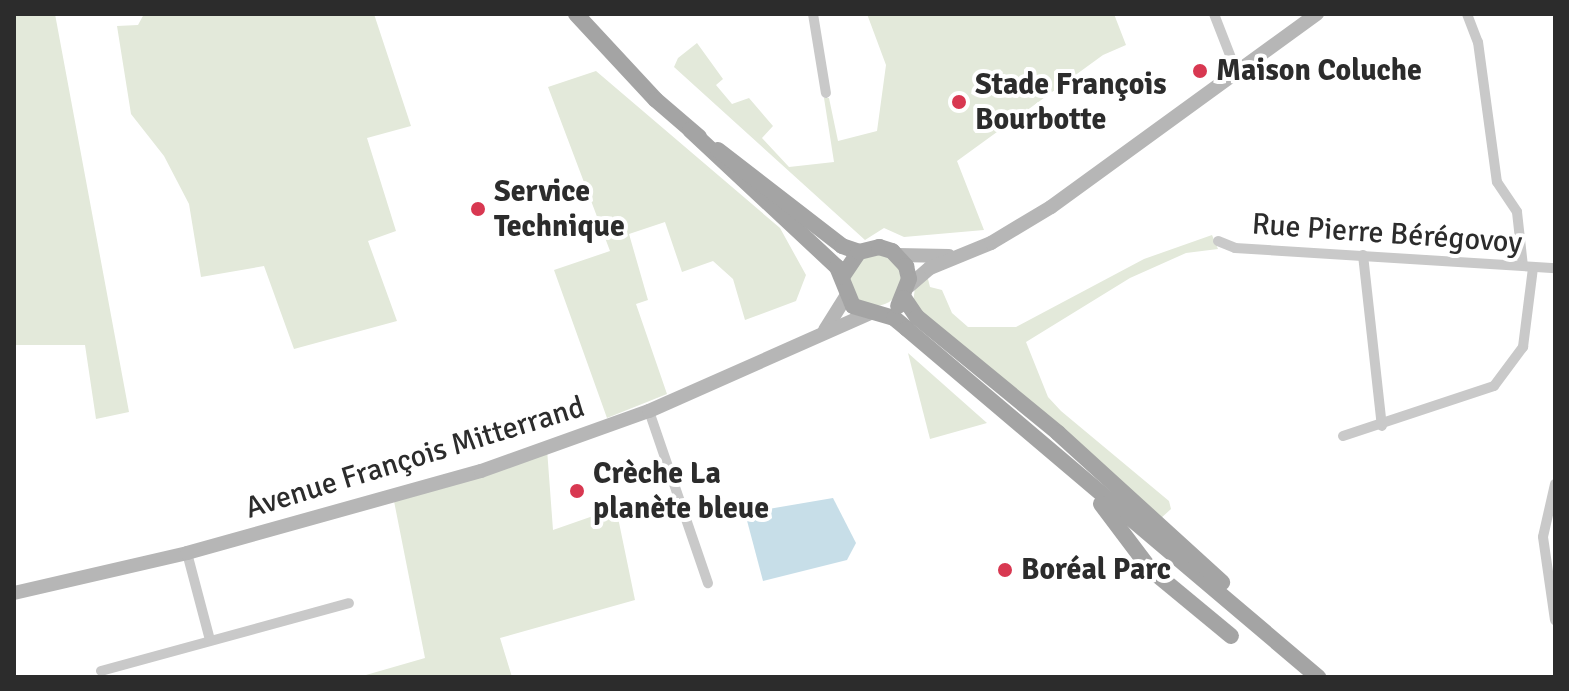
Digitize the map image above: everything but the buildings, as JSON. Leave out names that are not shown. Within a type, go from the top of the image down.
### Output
[{"type":"main road","points":[[576,14],[690,130],[825,255],[842,277],[846,297],[820,335]]},
{"type":"main road","points":[[874,314],[957,256],[991,243],[1051,207],[1317,14]]},
{"type":"main road","points":[[690,130],[842,246],[859,252],[879,247],[897,255],[957,256]]},
{"type":"main road","points":[[842,277],[859,252]]},
{"type":"main road","points":[[897,255],[906,266],[907,292],[917,317],[1058,433],[1332,677]]},
{"type":"main road","points":[[846,297],[907,329],[1318,677]]},
{"type":"main road","name":"Avenue François Mitterrand","points":[[14,593],[187,553],[481,471],[649,411],[874,314]]},
{"type":"main road","points":[[1050,451],[1107,510],[1150,569],[1231,636]]},
{"type":"street","points":[[813,14],[826,93]]},
{"type":"street","points":[[1214,14],[1237,73]]},
{"type":"street","points":[[1343,436],[1481,394],[1509,373],[1527,330],[1528,267],[1517,212],[1497,182],[1478,42],[1467,14]]},
{"type":"street","name":"Rue Pierre Bérégovoy","points":[[1218,241],[1235,248],[1555,268]]},
{"type":"street","points":[[1363,255],[1382,426]]},
{"type":"street","points":[[649,411],[708,583]]},
{"type":"street","points":[[1555,484],[1543,537],[1555,620]]},
{"type":"street","points":[[187,553],[210,640]]},
{"type":"street","points":[[101,671],[349,603]]},
{"type":"green space","points":[[14,14],[55,14],[129,412],[96,419],[85,345],[14,345]]},
{"type":"green space","points":[[144,14],[374,14],[411,126],[367,138],[396,231],[368,241],[397,321],[294,349],[264,266],[201,277],[189,204],[164,156],[131,114],[117,26],[138,25]]},
{"type":"green space","name":"Stade François Bourbotte","points":[[867,14],[1114,14],[1126,45],[1103,55],[957,161],[984,230],[904,237],[884,228],[865,240],[674,67],[678,58],[697,43],[723,79],[716,85],[732,104],[749,98],[773,126],[762,138],[789,167],[834,162],[824,98],[829,98],[838,141],[877,131],[886,65]]},
{"type":"green space","points":[[596,71],[780,228],[806,275],[796,301],[745,320],[733,279],[713,261],[682,272],[665,222],[629,234],[648,300],[636,304],[667,394],[607,418],[554,270],[610,251],[548,87]]},
{"type":"green space","points":[[1212,235],[1218,249],[1186,253],[1130,278],[1026,342],[1048,397],[1169,501],[1171,509],[1160,519],[913,304],[915,287],[927,275],[930,287],[942,290],[952,313],[968,327],[1016,327],[1144,259]]},
{"type":"green space","points":[[875,254],[893,262],[901,280],[893,298],[875,306],[857,298],[849,280],[857,262]]},
{"type":"green space","points":[[908,353],[987,423],[930,439]]},
{"type":"green space","points":[[547,449],[553,530],[616,508],[635,600],[500,638],[512,677],[359,677],[425,658],[393,496]]},
{"type":"water","points":[[833,498],[856,543],[847,560],[763,581],[745,513]]},
{"type":"place","name":"Maison Coluche","points":[[1200,71]]},
{"type":"place","name":"Stade François Bourbotte","points":[[959,102]]},
{"type":"place","name":"Service Technique","points":[[478,209]]},
{"type":"place","name":"Crèche La planète bleue","points":[[577,491]]},
{"type":"place","name":"Boréal Parc","points":[[1005,570]]}]
